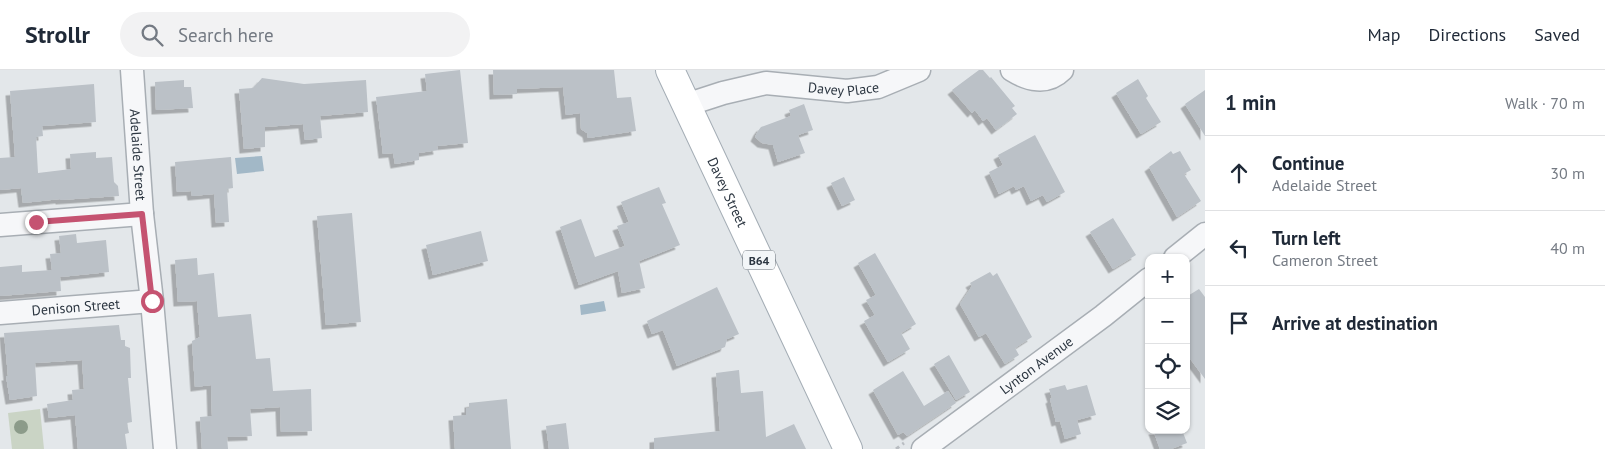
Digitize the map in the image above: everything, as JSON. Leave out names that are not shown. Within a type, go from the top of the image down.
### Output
[{"type":"main road","name":"Davey Street","points":[[670,70],[848,449]]},
{"type":"street","name":"Adelaide Street","points":[[132,70],[142,214],[165,449]]},
{"type":"street","name":"Davey Place","points":[[686,105],[768,76],[847,91],[878,87],[919,70]]},
{"type":"street","points":[[1012,70],[1023,77],[1040,81],[1058,74],[1062,70]]},
{"type":"street","points":[[0,225],[142,214]]},
{"type":"street","points":[[1180,254],[1205,234]]},
{"type":"street","name":"Lynton Avenue","points":[[923,449],[1103,316],[1145,282]]},
{"type":"street","name":"Denison Street","points":[[0,313],[152,301]]},
{"type":"green space","points":[[40,409],[44,449],[12,449],[8,413]]},
{"type":"water","points":[[262,156],[264,171],[237,174],[235,158]]},
{"type":"water","points":[[604,301],[606,311],[581,315],[580,305]]},
{"type":"building","points":[[460,70],[468,143],[437,146],[438,150],[419,153],[419,160],[395,164],[393,153],[383,154],[376,97],[427,91],[425,74]]},
{"type":"building","points":[[493,70],[614,70],[617,98],[631,97],[636,131],[588,138],[587,133],[581,129],[580,113],[566,115],[563,87],[517,89],[517,94],[494,95]]},
{"type":"building","points":[[979,70],[983,70],[991,77],[1015,106],[1012,108],[1017,114],[996,130],[987,118],[983,121],[975,110],[972,113],[952,90]]},
{"type":"building","points":[[262,78],[304,84],[366,80],[368,112],[320,116],[322,138],[305,140],[303,124],[265,127],[265,147],[244,149],[239,89],[253,88]]},
{"type":"building","points":[[1138,79],[1148,96],[1146,98],[1161,122],[1141,134],[1116,93]]},
{"type":"building","points":[[184,80],[184,87],[191,87],[193,108],[156,110],[155,82]]},
{"type":"building","points":[[94,84],[96,122],[42,126],[43,136],[36,137],[38,173],[71,169],[70,154],[96,152],[96,158],[112,157],[114,182],[118,186],[119,196],[23,203],[21,188],[0,190],[0,158],[15,157],[10,91]]},
{"type":"building","points":[[1205,90],[1205,136],[1185,104]]},
{"type":"building","points":[[804,104],[813,130],[798,135],[805,153],[778,162],[773,145],[762,143],[755,137],[761,127],[791,116],[789,110]]},
{"type":"building","points":[[1035,135],[1065,192],[1047,202],[1043,195],[1031,201],[1024,186],[1016,190],[1014,186],[999,194],[989,172],[1003,165],[998,155]]},
{"type":"building","points":[[1171,151],[1173,154],[1180,151],[1191,170],[1184,174],[1201,201],[1177,217],[1149,167]]},
{"type":"building","points":[[231,157],[233,188],[227,189],[229,222],[216,223],[214,194],[192,196],[191,191],[177,192],[175,162]]},
{"type":"building","points":[[844,177],[855,200],[842,206],[831,183]]},
{"type":"building","points":[[659,187],[666,203],[662,204],[680,245],[639,261],[645,288],[622,293],[618,271],[579,285],[560,227],[581,219],[595,257],[625,246],[617,226],[629,222],[621,202]]},
{"type":"building","points":[[352,213],[361,322],[326,325],[317,216]]},
{"type":"building","points":[[1113,218],[1136,255],[1113,269],[1090,232]]},
{"type":"building","points":[[481,231],[488,261],[433,275],[426,245]]},
{"type":"building","points":[[76,234],[77,243],[106,240],[109,272],[60,277],[61,291],[0,296],[0,267],[22,265],[22,272],[52,270],[50,254],[61,253],[59,236]]},
{"type":"building","points":[[875,253],[916,324],[901,333],[910,349],[888,362],[864,321],[875,315],[866,300],[876,295],[858,263]]},
{"type":"building","points":[[197,258],[198,275],[214,273],[218,317],[251,314],[256,359],[270,358],[273,391],[311,389],[312,431],[281,432],[280,407],[250,409],[252,436],[227,437],[228,449],[202,449],[200,417],[212,416],[211,385],[195,387],[192,341],[200,337],[197,301],[178,302],[175,260]]},
{"type":"building","points":[[990,272],[993,276],[997,273],[1032,337],[1015,348],[1019,355],[1005,364],[986,333],[979,337],[960,304],[972,286],[970,283]]},
{"type":"building","points":[[717,287],[739,334],[727,339],[725,347],[677,366],[663,330],[652,334],[647,321]]},
{"type":"building","points":[[1199,289],[1205,297],[1205,379],[1190,358],[1190,295]]},
{"type":"building","points":[[119,325],[121,340],[125,340],[125,346],[130,348],[131,378],[128,378],[132,422],[127,423],[129,433],[125,434],[127,449],[78,449],[75,415],[49,418],[47,404],[73,400],[72,390],[84,389],[82,360],[35,363],[37,396],[10,400],[6,376],[8,376],[4,333]]},
{"type":"building","points":[[949,355],[970,392],[956,400],[934,364]]},
{"type":"building","points":[[739,370],[741,393],[763,391],[766,437],[794,424],[806,449],[654,449],[654,438],[720,431],[716,373]]},
{"type":"building","points":[[903,371],[924,406],[948,391],[956,403],[907,436],[903,432],[898,435],[873,390]]},
{"type":"building","points":[[1065,385],[1067,390],[1087,385],[1096,415],[1077,420],[1081,434],[1065,439],[1060,421],[1056,422],[1049,389]]},
{"type":"building","points":[[507,399],[511,449],[455,449],[453,416],[466,415],[466,408],[469,408],[469,403]]},
{"type":"building","points":[[566,423],[569,449],[549,449],[546,426]]},
{"type":"building","points":[[1154,434],[1184,434],[1187,443],[1171,449],[1160,449]]},
{"type":"route","points":[[36,222],[142,214],[152,301]]}]
